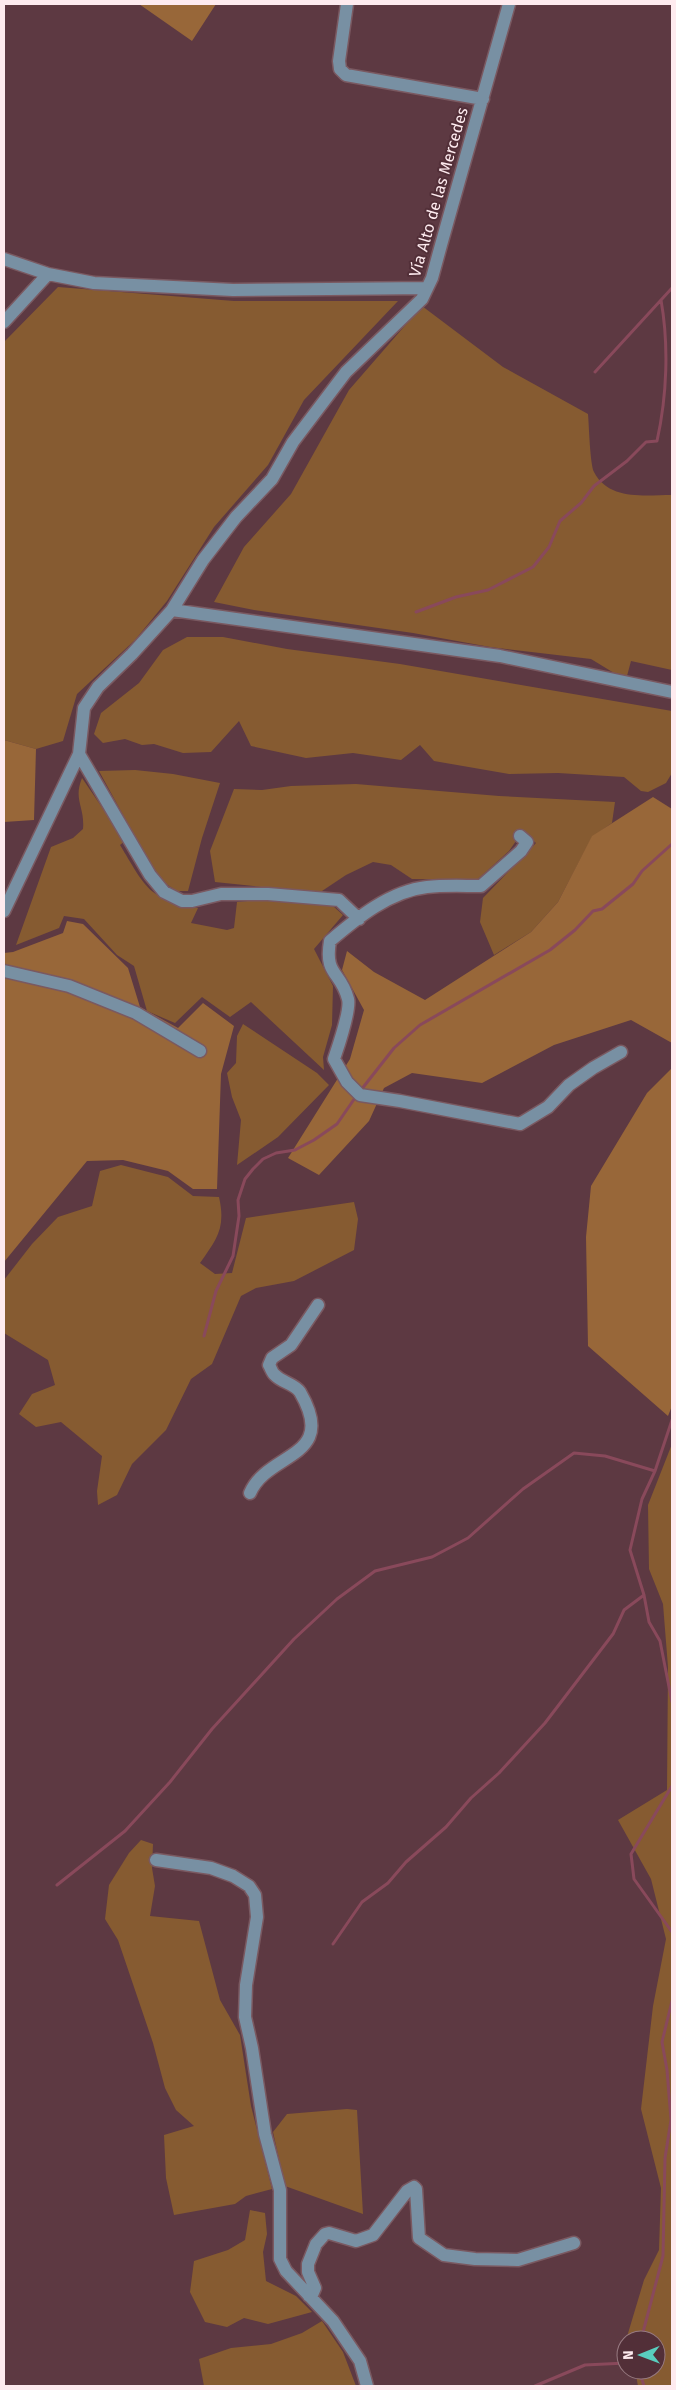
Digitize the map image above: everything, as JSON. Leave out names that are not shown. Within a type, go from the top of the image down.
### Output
[{"type":"street","points":[[347,4],[339,61],[340,69],[346,75],[483,99]]},
{"type":"street","name":"Vía Alto de las Mercedes","points":[[4,910],[79,754],[80,729],[84,708],[98,686],[132,654],[172,610],[202,560],[236,517],[272,479],[293,442],[346,372],[422,299],[439,254],[509,4]]},
{"type":"street","points":[[4,259],[48,274],[94,283],[233,290],[427,288]]},
{"type":"street","points":[[4,322],[48,274]]},
{"type":"street","points":[[172,610],[500,656],[672,692]]},
{"type":"street","points":[[79,754],[150,875],[158,887],[173,898],[182,901],[192,901],[220,894],[268,894],[339,900],[359,919]]},
{"type":"street","points":[[520,836],[527,842],[521,851],[481,886],[425,887],[382,902],[330,941],[328,957],[331,970],[343,984],[349,1001],[342,1038],[334,1059],[346,1082],[360,1095],[520,1124],[548,1107],[569,1085],[621,1052]]},
{"type":"street","points":[[4,971],[78,989],[136,1013],[200,1051]]},
{"type":"street","points":[[250,1493],[255,1481],[295,1454],[309,1438],[312,1419],[299,1390],[274,1375],[269,1365],[272,1358],[291,1346],[318,1305]]},
{"type":"street","points":[[156,1860],[212,1868],[233,1876],[250,1886],[255,1894],[257,1917],[246,1985],[245,2017],[252,2048],[265,2134],[280,2190],[280,2259],[286,2271],[333,2321],[360,2361],[367,2386]]},
{"type":"street","points":[[309,2296],[312,2295],[315,2288],[308,2272],[309,2256],[325,2234],[329,2233],[356,2241],[373,2235],[406,2191],[414,2187],[416,2189],[419,2238],[444,2255],[475,2259],[518,2260],[574,2243]]},
{"type":"shaded area","points":[[139,4],[216,4],[192,41]]},
{"type":"shaded area","points":[[58,287],[234,301],[398,301],[304,400],[268,465],[214,527],[167,601],[135,640],[77,694],[63,741],[36,749],[4,740],[4,342]]},
{"type":"shaded area","points":[[422,306],[503,367],[588,414],[594,472],[609,488],[628,494],[672,495],[672,670],[631,661],[627,676],[614,673],[591,659],[490,647],[214,602],[244,547],[291,494],[349,390]]},
{"type":"shaded area","points":[[187,637],[223,637],[287,649],[400,664],[672,711],[672,773],[666,783],[648,792],[641,791],[624,777],[558,773],[509,774],[434,761],[420,745],[401,760],[353,753],[306,758],[251,746],[239,721],[211,752],[183,753],[154,744],[142,745],[125,739],[103,743],[94,734],[101,713],[139,683],[163,650]]},
{"type":"shaded area","points":[[4,740],[36,749],[34,820],[4,822]]},
{"type":"shaded area","points":[[135,770],[173,774],[220,783],[202,838],[188,891],[177,891],[158,879],[99,771]]},
{"type":"shaded area","points":[[82,778],[125,841],[120,845],[142,881],[168,901],[198,908],[191,923],[227,930],[234,928],[237,902],[268,899],[333,906],[343,915],[314,949],[333,986],[332,1025],[323,1057],[324,1070],[251,1002],[230,1017],[202,997],[175,1023],[147,1011],[134,966],[117,955],[84,919],[64,916],[59,928],[16,945],[51,847],[73,838],[83,829],[79,798]]},
{"type":"shaded area","points":[[356,784],[499,796],[615,802],[612,823],[592,837],[558,902],[531,932],[494,955],[480,922],[483,898],[536,843],[523,831],[509,851],[477,880],[412,879],[391,865],[373,862],[346,875],[319,893],[215,882],[210,851],[234,789],[262,790],[291,786]]},
{"type":"shaded area","points":[[653,797],[672,809],[672,1043],[631,1020],[554,1045],[482,1083],[412,1073],[384,1088],[369,1121],[319,1175],[288,1158],[350,1059],[364,1010],[342,970],[347,951],[374,972],[425,1000],[531,932],[558,902],[592,836]]},
{"type":"shaded area","points":[[67,921],[83,924],[128,968],[140,1007],[178,1028],[203,1003],[234,1026],[221,1074],[217,1189],[193,1189],[168,1171],[123,1160],[87,1161],[4,1262],[4,953],[13,952],[63,933]]},
{"type":"shaded area","points":[[243,1024],[317,1073],[329,1085],[278,1137],[237,1165],[241,1120],[232,1097],[227,1073],[236,1063],[237,1036]]},
{"type":"shaded area","points":[[672,1068],[672,1406],[668,1416],[588,1346],[586,1237],[591,1186],[647,1093]]},
{"type":"shaded area","points":[[121,1165],[168,1177],[193,1196],[219,1197],[221,1225],[215,1240],[200,1263],[215,1274],[232,1273],[246,1218],[354,1202],[358,1219],[354,1250],[294,1281],[256,1288],[241,1296],[212,1364],[191,1379],[166,1430],[132,1464],[117,1495],[98,1505],[97,1491],[102,1456],[61,1422],[36,1427],[19,1414],[32,1394],[55,1385],[48,1360],[4,1333],[4,1280],[32,1244],[58,1217],[92,1206],[100,1171]]},
{"type":"shaded area","points":[[672,1444],[672,2386],[638,2386],[637,2380],[666,2380],[666,2330],[629,2330],[644,2280],[659,2250],[661,2188],[641,2109],[653,2006],[666,1939],[651,1879],[618,1820],[667,1790],[668,1667],[663,1604],[649,1569],[648,1505]]},
{"type":"shaded area","points":[[141,1840],[153,1844],[152,1868],[155,1886],[150,1916],[199,1921],[220,2000],[240,2035],[251,2106],[272,2189],[246,2196],[235,2204],[174,2215],[166,2178],[164,2135],[194,2126],[176,2110],[165,2088],[153,2043],[118,1940],[105,1919],[109,1885],[129,1853]]},
{"type":"shaded area","points":[[347,2109],[357,2110],[363,2214],[285,2186],[273,2132],[287,2114]]},
{"type":"shaded area","points":[[250,2210],[265,2213],[267,2234],[263,2252],[266,2281],[296,2296],[312,2312],[268,2324],[244,2318],[227,2327],[205,2322],[190,2292],[194,2261],[228,2250],[245,2240]]},
{"type":"shaded area","points":[[322,2321],[343,2352],[356,2386],[204,2386],[199,2359],[231,2348],[271,2344],[302,2333]]},
{"type":"waterway","points":[[595,372],[672,288]]},
{"type":"waterway","points":[[416,612],[456,597],[488,590],[533,567],[549,547],[560,521],[581,503],[594,486],[627,461],[646,442],[657,441],[663,406],[666,370],[664,317],[661,300]]},
{"type":"waterway","points":[[361,1090],[394,1048],[420,1025],[550,950],[575,930],[593,911],[602,909],[633,884],[642,871],[672,844]]},
{"type":"waterway","points":[[204,1336],[216,1291],[233,1256],[239,1216],[238,1200],[245,1179],[263,1159],[276,1153],[295,1150],[337,1124],[357,1095]]},
{"type":"waterway","points":[[672,1420],[655,1471],[642,1499],[630,1550],[644,1595],[649,1622],[660,1641],[672,1702]]},
{"type":"waterway","points":[[57,1885],[125,1831],[170,1782],[212,1729],[294,1639],[337,1599],[375,1571],[432,1557],[468,1538],[523,1489],[574,1453],[605,1456],[655,1471]]},
{"type":"waterway","points":[[333,1944],[362,1902],[388,1883],[406,1862],[446,1827],[471,1798],[499,1773],[545,1723],[613,1634],[624,1610],[644,1595]]},
{"type":"waterway","points":[[672,1786],[631,1854],[634,1879],[672,1932]]},
{"type":"waterway","points":[[644,2330],[663,2256],[665,2158],[671,2120],[667,2070],[662,2042],[672,2001]]},
{"type":"waterway","points":[[535,2386],[585,2365],[616,2363]]},
{"type":"waterway","points":[[642,2380],[644,2386]]}]
